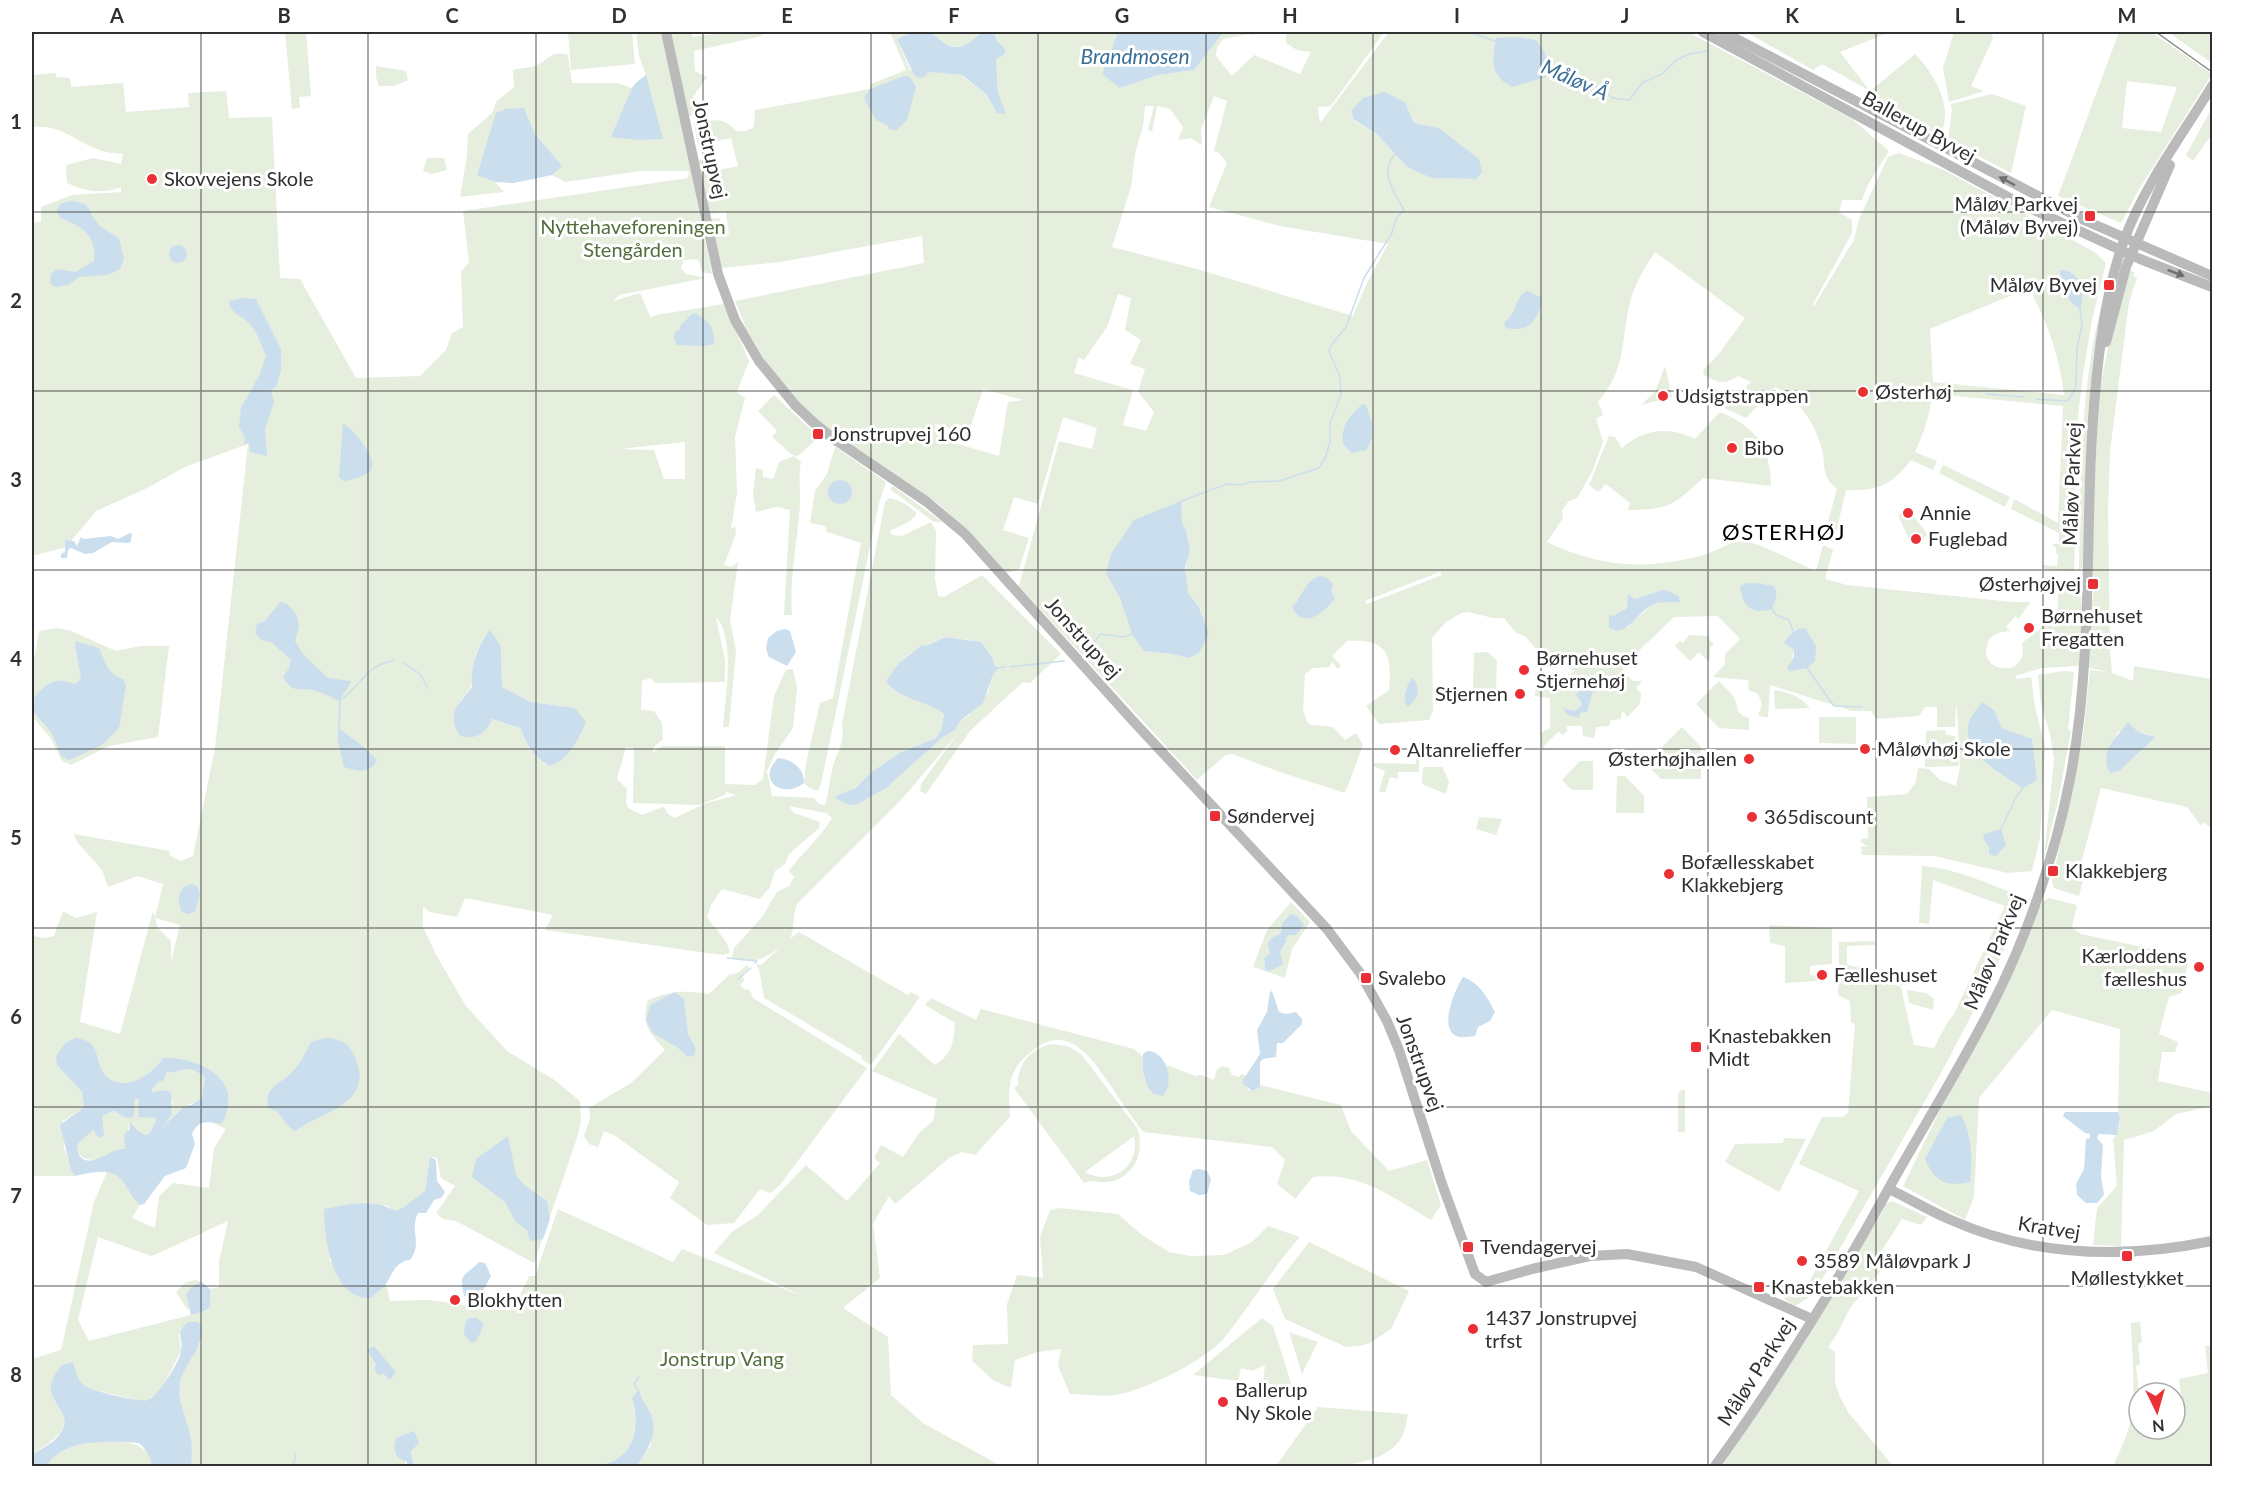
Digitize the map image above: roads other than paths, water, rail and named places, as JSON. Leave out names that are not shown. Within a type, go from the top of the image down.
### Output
[{"type":"street","name":"Jonstrupvej","points":[[666,32],[718,274],[735,320],[759,361],[795,405],[820,429],[927,502],[965,534],[1134,722],[1327,929],[1360,973],[1392,1032],[1463,1247],[1475,1274],[1486,1282],[1590,1256],[1627,1254],[1696,1267],[1811,1322]]},
{"type":"street","name":"Ballerup Byvej","points":[[1702,32],[2017,202],[2126,253]]},
{"type":"street","name":"Ballerup Byvej","points":[[1723,32],[2020,188],[2130,241]]},
{"type":"street","points":[[2130,241],[2153,181],[2212,87]]},
{"type":"street","points":[[2130,241],[2191,120]]},
{"type":"street","name":"Måløv Parkvej","points":[[1715,1467],[1759,1405],[1811,1322],[1989,1012],[2027,927],[2040,891],[2062,814],[2072,767],[2084,680],[2089,476],[2103,319],[2130,241]]},
{"type":"street","points":[[2130,241],[2212,276]]},
{"type":"street","points":[[2126,253],[2212,287]]},
{"type":"street","name":"Kratvej","points":[[1889,1189],[1959,1223],[1994,1236],[2044,1248],[2101,1253],[2139,1253],[2212,1241]]},
{"type":"water","points":[[912,32],[931,32],[946,44],[957,47],[963,46],[983,32],[994,32],[997,41],[1005,49],[1005,54],[996,59],[998,93],[1006,114],[997,113],[987,95],[962,75],[928,72],[926,76],[919,78],[914,75],[897,39]]},
{"type":"water","name":"Brandmosen","points":[[1118,32],[1238,32],[1222,34],[1194,70],[1158,75],[1120,88],[1102,74]]},
{"type":"water","points":[[1516,37],[1536,40],[1545,53],[1549,67],[1546,77],[1512,87],[1499,77],[1493,60],[1496,38]]},
{"type":"water","points":[[646,75],[663,139],[638,140],[611,137],[632,88]]},
{"type":"water","points":[[904,76],[910,77],[916,87],[907,120],[897,130],[889,129],[887,125],[876,120],[864,98],[870,89]]},
{"type":"water","points":[[1384,92],[1405,102],[1414,123],[1439,128],[1479,159],[1482,172],[1476,179],[1431,178],[1407,167],[1376,133],[1354,120],[1351,111],[1363,98]]},
{"type":"water","points":[[524,108],[535,134],[562,166],[552,175],[514,183],[495,182],[477,175],[496,113],[506,109]]},
{"type":"water","points":[[70,201],[85,204],[100,226],[119,238],[124,259],[120,269],[107,275],[79,277],[68,285],[54,287],[50,282],[51,274],[57,269],[76,272],[94,261],[93,244],[90,238],[81,228],[60,218],[57,210],[60,204]]},
{"type":"water","points":[[174,245],[182,245],[187,250],[185,261],[174,263],[169,258],[169,250]]},
{"type":"water","points":[[2060,270],[2067,271],[2077,278],[2082,290],[2080,309],[2071,302],[2065,292]]},
{"type":"water","points":[[1527,291],[1541,297],[1538,314],[1526,327],[1506,328],[1504,322]]},
{"type":"water","points":[[242,298],[256,299],[281,349],[281,371],[276,387],[271,390],[274,402],[265,429],[267,456],[250,452],[249,443],[244,444],[245,438],[239,427],[241,408],[260,374],[266,356],[254,329],[229,305],[229,301]]},
{"type":"water","points":[[693,313],[710,325],[714,334],[714,344],[677,345],[674,338],[675,332],[681,329],[680,326]]},
{"type":"water","points":[[1362,404],[1366,405],[1370,417],[1371,439],[1366,450],[1352,453],[1343,444],[1343,432],[1350,417]]},
{"type":"water","points":[[343,424],[353,431],[364,445],[373,465],[365,475],[344,481],[339,477]]},
{"type":"water","points":[[840,480],[849,483],[852,492],[849,501],[840,504],[831,501],[828,492],[831,483]]},
{"type":"water","points":[[1181,501],[1182,523],[1186,530],[1190,550],[1185,567],[1188,593],[1199,607],[1209,633],[1199,653],[1188,658],[1144,651],[1133,636],[1120,598],[1106,573],[1111,554],[1134,520]]},
{"type":"water","points":[[132,534],[129,543],[112,542],[93,553],[85,554],[71,548],[68,550],[67,558],[61,558],[61,554],[65,552],[65,540],[74,541],[77,546],[81,537],[84,539],[111,536],[118,539]]},
{"type":"water","points":[[1321,576],[1333,584],[1331,591],[1335,598],[1326,609],[1314,617],[1302,618],[1292,607],[1308,584]]},
{"type":"water","points":[[1746,583],[1774,586],[1776,595],[1772,609],[1759,611],[1746,604],[1740,587]]},
{"type":"water","points":[[1665,590],[1679,596],[1680,603],[1663,602],[1652,605],[1622,630],[1609,628],[1609,615],[1613,616],[1627,608],[1628,594],[1634,599]]},
{"type":"water","points":[[280,602],[290,607],[297,617],[299,627],[295,641],[303,654],[328,678],[352,681],[341,698],[340,729],[377,760],[371,768],[363,771],[344,767],[338,742],[339,701],[319,692],[290,686],[283,677],[291,660],[271,642],[262,640],[255,633],[257,624],[265,621]]},
{"type":"water","points":[[1805,628],[1816,646],[1815,661],[1807,668],[1790,671],[1787,668],[1794,657],[1794,650],[1784,643],[1792,632]]},
{"type":"water","points":[[785,629],[790,631],[796,652],[787,666],[769,657],[766,649],[768,638],[777,631]]},
{"type":"water","points":[[490,630],[501,646],[502,687],[531,702],[575,708],[586,722],[572,748],[556,763],[549,766],[539,758],[528,745],[520,728],[492,719],[479,735],[464,737],[459,735],[455,727],[454,714],[472,687],[475,657]]},
{"type":"water","points":[[945,637],[981,642],[992,657],[998,668],[993,675],[983,703],[960,721],[955,730],[943,737],[886,788],[858,804],[850,805],[835,798],[856,788],[870,773],[901,752],[936,738],[941,731],[944,714],[905,696],[886,681],[900,662],[921,646]]},
{"type":"water","points":[[76,641],[99,648],[110,671],[123,679],[126,685],[119,728],[102,745],[69,760],[62,757],[50,731],[32,707],[36,696],[50,683],[61,681],[76,684],[81,678]]},
{"type":"water","points":[[1412,677],[1417,685],[1418,693],[1408,707],[1405,696]]},
{"type":"water","points":[[1581,681],[1594,688],[1587,712],[1580,713],[1579,718],[1566,714],[1564,708],[1574,711],[1580,707],[1581,702],[1576,695],[1582,687]]},
{"type":"water","points":[[1982,702],[1994,710],[2002,728],[2032,739],[2037,780],[2023,788],[1994,769],[1976,753],[1968,733],[1969,722]]},
{"type":"water","points":[[2128,722],[2138,732],[2156,737],[2119,771],[2110,773],[2106,758],[2110,745]]},
{"type":"water","points":[[778,758],[796,765],[802,772],[804,783],[796,788],[788,789],[774,785],[770,774]]},
{"type":"water","points":[[2001,829],[2006,845],[1996,856],[1989,854],[1989,847],[1983,838],[1985,834]]},
{"type":"water","points":[[191,884],[197,886],[200,895],[195,911],[189,914],[182,912],[179,899],[184,887]]},
{"type":"water","points":[[1291,914],[1297,916],[1304,925],[1296,935],[1286,938],[1280,952],[1283,964],[1270,971],[1265,970],[1264,958],[1270,954],[1268,943],[1281,933],[1282,923]]},
{"type":"water","points":[[1463,977],[1478,987],[1495,1012],[1490,1021],[1478,1027],[1475,1036],[1460,1037],[1453,1034],[1449,1028],[1448,1019],[1452,1000]]},
{"type":"water","points":[[1272,991],[1279,1012],[1286,1014],[1296,1012],[1302,1019],[1302,1024],[1283,1043],[1277,1043],[1276,1057],[1263,1059],[1260,1062],[1260,1085],[1252,1091],[1243,1084],[1243,1080],[1260,1054],[1257,1030],[1267,1012]]},
{"type":"water","points":[[675,992],[684,999],[688,1034],[696,1049],[694,1055],[688,1057],[677,1047],[654,1034],[646,1021],[650,1005]]},
{"type":"water","points":[[76,1038],[89,1042],[95,1050],[103,1072],[113,1081],[121,1083],[138,1080],[163,1058],[173,1058],[208,1069],[225,1085],[229,1095],[223,1122],[221,1124],[204,1123],[195,1129],[192,1134],[195,1144],[186,1168],[165,1176],[144,1204],[140,1205],[123,1182],[113,1174],[94,1172],[75,1176],[71,1170],[60,1125],[84,1107],[82,1092],[57,1065],[56,1056],[65,1043]],"holes":[[[184,1069],[194,1070],[205,1077],[202,1098],[191,1105],[184,1106],[162,1128],[172,1114],[171,1092],[166,1090],[152,1092],[152,1089],[158,1082],[164,1080],[167,1071],[174,1073]],[[135,1099],[139,1099],[138,1117],[157,1118],[150,1133],[146,1135],[138,1131],[131,1122],[129,1130],[124,1134],[125,1149],[91,1160],[84,1160],[77,1146],[79,1143],[93,1129],[97,1136],[101,1138],[104,1135],[102,1116],[114,1111],[124,1117],[134,1116]]]},
{"type":"water","points":[[325,1038],[343,1042],[353,1052],[359,1069],[357,1089],[352,1097],[336,1109],[295,1131],[277,1111],[269,1109],[268,1096],[274,1086],[297,1067],[311,1042]]},
{"type":"water","points":[[1147,1051],[1160,1056],[1167,1068],[1167,1090],[1163,1096],[1153,1094],[1145,1080],[1143,1054]]},
{"type":"water","points":[[2065,1112],[2118,1112],[2120,1118],[2117,1135],[2099,1134],[2097,1138],[2103,1145],[2101,1176],[2104,1195],[2097,1203],[2086,1203],[2077,1195],[2076,1184],[2084,1169],[2086,1139],[2090,1138],[2090,1134],[2085,1133],[2063,1116]]},
{"type":"water","points":[[1961,1115],[1971,1147],[1970,1182],[1954,1184],[1937,1178],[1925,1159],[1947,1118]]},
{"type":"water","points":[[508,1136],[516,1175],[524,1185],[547,1201],[550,1219],[543,1239],[530,1241],[527,1230],[516,1222],[505,1202],[472,1177],[476,1159]]},
{"type":"water","points":[[430,1157],[436,1160],[437,1181],[445,1192],[441,1198],[434,1200],[426,1213],[418,1213],[414,1254],[410,1260],[398,1266],[386,1284],[371,1298],[358,1296],[347,1289],[333,1266],[326,1236],[324,1209],[370,1203],[396,1211],[425,1191]]},
{"type":"water","points":[[1193,1170],[1207,1171],[1211,1179],[1207,1194],[1199,1195],[1190,1191],[1189,1181]]},
{"type":"water","points":[[479,1262],[485,1263],[491,1276],[479,1298],[464,1296],[463,1278]]},
{"type":"water","points":[[202,1282],[210,1289],[210,1307],[191,1315],[186,1294],[195,1284]]},
{"type":"water","points":[[469,1318],[476,1318],[484,1324],[477,1340],[472,1343],[464,1335],[465,1324]]},
{"type":"water","points":[[188,1322],[198,1322],[202,1333],[182,1376],[179,1391],[190,1432],[191,1466],[152,1466],[148,1453],[138,1443],[110,1442],[89,1443],[69,1448],[60,1452],[47,1466],[32,1466],[32,1455],[54,1441],[63,1428],[64,1417],[53,1397],[51,1388],[62,1365],[73,1362],[80,1381],[85,1386],[127,1398],[148,1400],[157,1392],[175,1366],[182,1346],[180,1333]]},
{"type":"water","points":[[374,1346],[396,1372],[390,1380],[384,1374],[378,1375],[374,1369],[376,1364],[367,1350]]},
{"type":"water","points":[[638,1391],[651,1413],[653,1424],[652,1437],[644,1455],[637,1466],[593,1466],[612,1462],[627,1450],[635,1426],[632,1398]]},
{"type":"water","points":[[414,1431],[419,1443],[411,1451],[414,1466],[407,1466],[407,1462],[397,1457],[394,1448],[396,1438]]},
{"type":"waterway","name":"Måløv Å","points":[[1469,32],[1495,41]]},
{"type":"waterway","name":"Måløv Å","points":[[1550,70],[1588,81],[1613,98],[1629,100],[1642,83],[1662,74],[1678,59],[1707,51]]},
{"type":"waterway","points":[[1181,501],[1227,484],[1242,485],[1250,482],[1279,481],[1319,468],[1326,456],[1330,442],[1330,423],[1341,395],[1340,376],[1329,352],[1330,347],[1346,327],[1364,278],[1392,233],[1396,219],[1404,210],[1388,175],[1390,161],[1395,154]]},
{"type":"waterway","points":[[2036,399],[2067,401],[2072,395],[2076,385],[2077,349],[2082,325],[2080,309]]},
{"type":"waterway","points":[[1987,394],[2024,397]]},
{"type":"waterway","points":[[1772,609],[1776,615],[1789,620],[1793,631]]},
{"type":"waterway","points":[[1090,651],[1101,634],[1124,637],[1132,634]]},
{"type":"waterway","points":[[342,699],[370,671],[394,660]]},
{"type":"waterway","points":[[1010,667],[1064,661]]},
{"type":"waterway","points":[[404,663],[420,674],[428,688]]},
{"type":"waterway","points":[[998,668],[1005,667]]},
{"type":"waterway","points":[[1807,668],[1834,706],[1862,707]]},
{"type":"waterway","points":[[2001,829],[2016,797],[2023,788]]},
{"type":"waterway","points":[[727,958],[757,961],[755,963]]},
{"type":"waterway","points":[[738,979],[751,968]]},
{"type":"waterway","points":[[638,1391],[634,1384],[639,1377]]},
{"type":"waterway","points":[[292,1466],[295,1453]]},
{"type":"tram line","points":[[2156,32],[2212,72]]},
{"type":"place","name":"Skovvejens Skole","points":[[152,179]]},
{"type":"place","name":"Måløv Parkvej (Måløv Byvej)","points":[[2090,216]]},
{"type":"place","name":"Måløv Byvej","points":[[2109,285]]},
{"type":"place","name":"Østerhøj","points":[[1863,392]]},
{"type":"place","name":"Udsigtstrappen","points":[[1663,396]]},
{"type":"place","name":"Jonstrupvej 160","points":[[818,434]]},
{"type":"place","name":"Bibo","points":[[1732,448]]},
{"type":"place","name":"Annie","points":[[1908,513]]},
{"type":"place","name":"Fuglebad","points":[[1916,539]]},
{"type":"place","name":"Østerhøjvej","points":[[2093,584]]},
{"type":"place","name":"Børnehuset Fregatten","points":[[2029,628]]},
{"type":"place","name":"Børnehuset Stjernehøj","points":[[1524,670]]},
{"type":"place","name":"Stjernen","points":[[1520,694]]},
{"type":"place","name":"Måløvhøj Skole","points":[[1865,749]]},
{"type":"place","name":"Altanrelieffer","points":[[1395,750]]},
{"type":"place","name":"Østerhøjhallen","points":[[1749,759]]},
{"type":"place","name":"Søndervej","points":[[1215,816]]},
{"type":"place","name":"365discount","points":[[1752,817]]},
{"type":"place","name":"Klakkebjerg","points":[[2053,871]]},
{"type":"place","name":"Bofællesskabet Klakkebjerg","points":[[1669,874]]},
{"type":"place","name":"Kærloddens fælleshus","points":[[2199,967]]},
{"type":"place","name":"Fælleshuset","points":[[1822,975]]},
{"type":"place","name":"Svalebo","points":[[1366,978]]},
{"type":"place","name":"Knastebakken Midt","points":[[1696,1047]]},
{"type":"place","name":"Tvendagervej","points":[[1468,1247]]},
{"type":"place","name":"Møllestykket","points":[[2127,1256]]},
{"type":"place","name":"3589 Måløvpark J","points":[[1802,1261]]},
{"type":"place","name":"Knastebakken","points":[[1759,1287]]},
{"type":"place","name":"Blokhytten","points":[[455,1300]]},
{"type":"place","name":"1437 Jonstrupvej trfst","points":[[1473,1329]]},
{"type":"place","name":"Ballerup Ny Skole","points":[[1223,1402]]},
{"type":"district","name":"ØSTERHØJ","points":[[1784,532]]},
{"type":"park label","name":"Nyttehaveforeningen Stengården","points":[[633,238]]},
{"type":"park label","name":"Jonstrup Vang","points":[[722,1359]]}]
